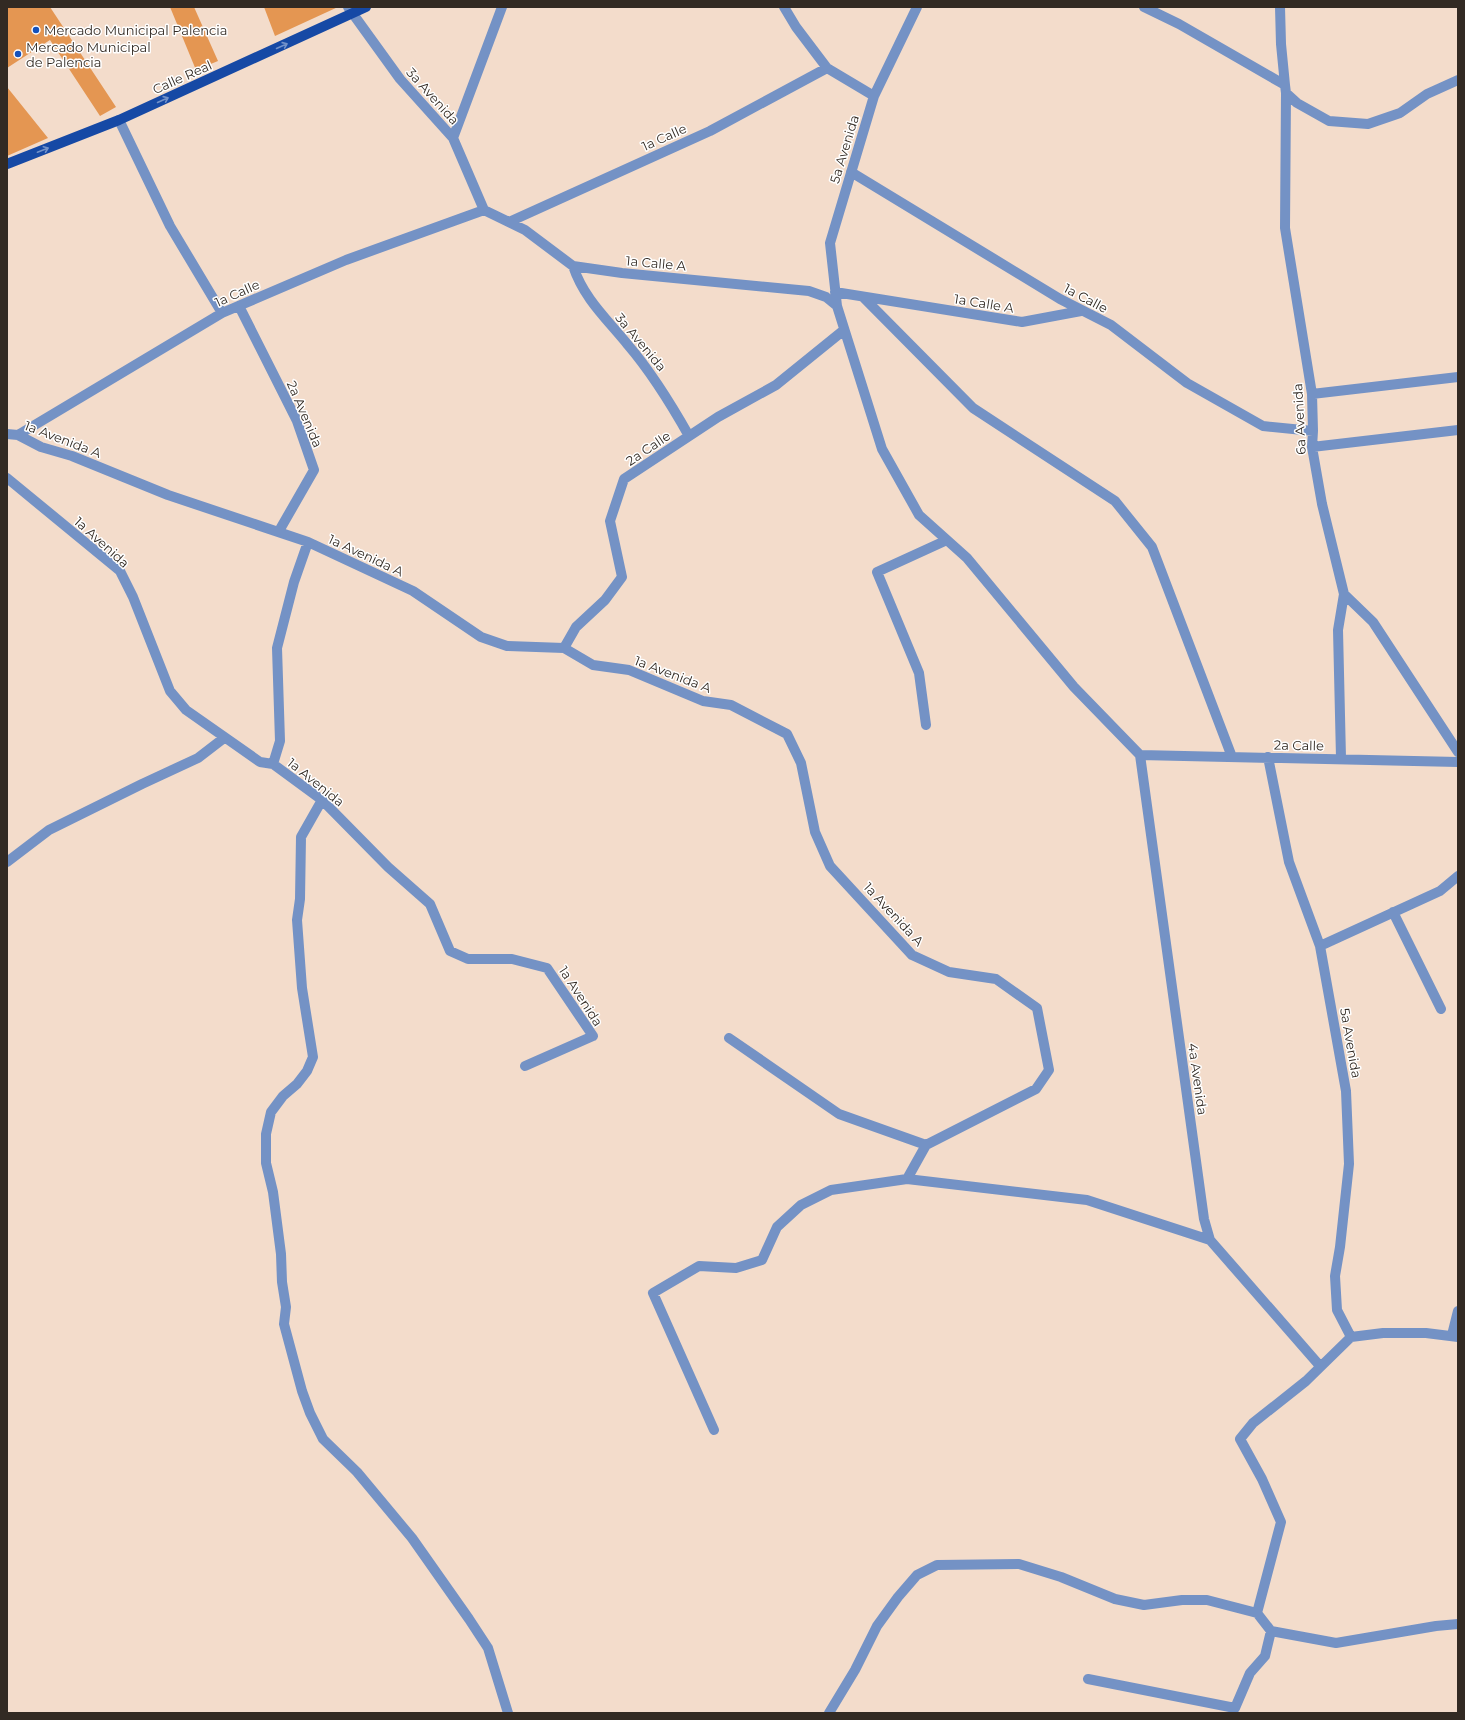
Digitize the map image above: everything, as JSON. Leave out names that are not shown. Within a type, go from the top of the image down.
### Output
[{"type":"main road","name":"Calle Real","points":[[7,164],[118,120],[349,11],[366,7]]},
{"type":"street","points":[[453,138],[502,7]]},
{"type":"street","points":[[784,7],[796,27],[827,68],[874,96]]},
{"type":"street","name":"5a Avenida","points":[[917,7],[874,96],[830,243],[837,306],[844,330],[882,449],[919,515],[967,558],[1074,687],[1140,755]]},
{"type":"street","points":[[1144,7],[1179,24],[1285,89],[1297,103],[1329,121],[1368,124],[1400,112],[1427,94],[1458,80]]},
{"type":"street","name":"6a Avenida","points":[[1280,7],[1281,44],[1285,89],[1285,228],[1312,394],[1312,447],[1322,504],[1344,594]]},
{"type":"street","name":"3a Avenida","points":[[349,11],[400,79],[453,138],[484,210]]},
{"type":"street","name":"1a Calle","points":[[509,222],[710,131],[827,68]]},
{"type":"street","points":[[118,120],[170,226],[222,313]]},
{"type":"street","name":"1a Calle","points":[[851,172],[1081,311],[1111,325],[1187,383],[1263,426],[1313,431]]},
{"type":"street","name":"1a Calle","points":[[18,435],[222,313],[346,260],[484,210]]},
{"type":"street","name":"1a Calle A","points":[[484,210],[525,230],[573,266],[622,273],[809,291],[826,297],[837,306]]},
{"type":"street","name":"3a Avenida","points":[[573,266],[577,279],[601,316],[628,345],[658,384],[689,436]]},
{"type":"street","name":"1a Calle A","points":[[835,292],[1022,322],[1081,311]]},
{"type":"street","points":[[863,297],[973,408],[1115,501],[1152,547],[1232,757]]},
{"type":"street","name":"2a Avenida","points":[[240,306],[297,421],[314,470],[279,531]]},
{"type":"street","name":"2a Calle","points":[[564,648],[576,627],[605,600],[622,577],[610,521],[624,479],[718,417],[776,385],[844,330]]},
{"type":"street","points":[[1312,394],[1458,377]]},
{"type":"street","points":[[1312,447],[1458,430]]},
{"type":"street","name":"1a Avenida A","points":[[7,434],[18,435],[41,447],[72,456],[168,495],[308,542],[413,591],[481,637],[507,646],[564,648],[593,664],[629,670],[703,702],[731,705],[787,734],[801,763],[815,832],[830,866],[912,955],[949,972],[996,979],[1037,1008],[1049,1070],[1036,1089],[926,1145]]},
{"type":"street","name":"1a Avenida","points":[[7,478],[120,571],[134,597],[170,691],[186,710],[260,762],[273,764],[322,800],[388,867],[430,904],[450,951],[468,959],[512,959],[547,968],[593,1036],[525,1066]]},
{"type":"street","points":[[926,725],[919,673],[877,572],[947,540]]},
{"type":"street","points":[[273,764],[280,741],[277,648],[294,582],[308,542]]},
{"type":"street","points":[[1344,594],[1374,622],[1458,752]]},
{"type":"street","points":[[1341,758],[1338,630],[1344,594]]},
{"type":"street","points":[[7,862],[49,830],[135,787],[198,758],[224,738]]},
{"type":"street","name":"2a Calle","points":[[1140,755],[1341,758],[1458,762]]},
{"type":"street","name":"4a Avenida","points":[[1140,755],[1204,1219],[1210,1240],[1320,1366]]},
{"type":"street","name":"5a Avenida","points":[[1268,758],[1289,862],[1320,946],[1346,1091],[1349,1164],[1340,1247],[1335,1276],[1337,1310],[1351,1337]]},
{"type":"street","points":[[322,800],[301,837],[300,899],[297,920],[302,988],[313,1057],[307,1071],[297,1084],[283,1096],[271,1112],[266,1134],[266,1163],[273,1192],[281,1254],[282,1282],[286,1307],[284,1324],[302,1391],[310,1413],[323,1439],[358,1472],[412,1538],[469,1619],[488,1648],[508,1713]]},
{"type":"street","points":[[1320,946],[1440,891],[1458,876]]},
{"type":"street","points":[[1393,912],[1441,1009]]},
{"type":"street","points":[[729,1038],[839,1114],[926,1145],[907,1179]]},
{"type":"street","points":[[714,1430],[653,1293],[698,1266],[736,1268],[762,1260],[777,1227],[801,1204],[831,1190],[907,1179],[1087,1200],[1210,1240]]},
{"type":"street","points":[[1257,1613],[1281,1522],[1262,1479],[1240,1439],[1253,1423],[1306,1381],[1351,1337],[1383,1333],[1426,1333],[1455,1336],[1458,1311]]},
{"type":"street","points":[[829,1713],[855,1670],[877,1626],[898,1597],[917,1575],[937,1565],[1019,1564],[1085,1586],[1115,1599],[1144,1606],[1182,1600],[1207,1600],[1257,1613],[1271,1631],[1336,1643],[1436,1626],[1458,1624]]},
{"type":"street","points":[[1088,1679],[1235,1708],[1250,1673],[1265,1656],[1271,1631]]},
{"type":"building","name":"Mercado Municipal de Palencia","points":[[7,7],[50,7],[116,107],[100,116],[50,40],[7,68]]},
{"type":"building","points":[[170,7],[194,7],[218,61],[196,70]]},
{"type":"building","points":[[264,7],[338,7],[275,36]]},
{"type":"building","points":[[7,87],[48,138],[7,156]]},
{"type":"place","name":"Mercado Municipal Palencia","points":[[36,30]]},
{"type":"place","name":"Mercado Municipal de Palencia","points":[[18,54]]}]
